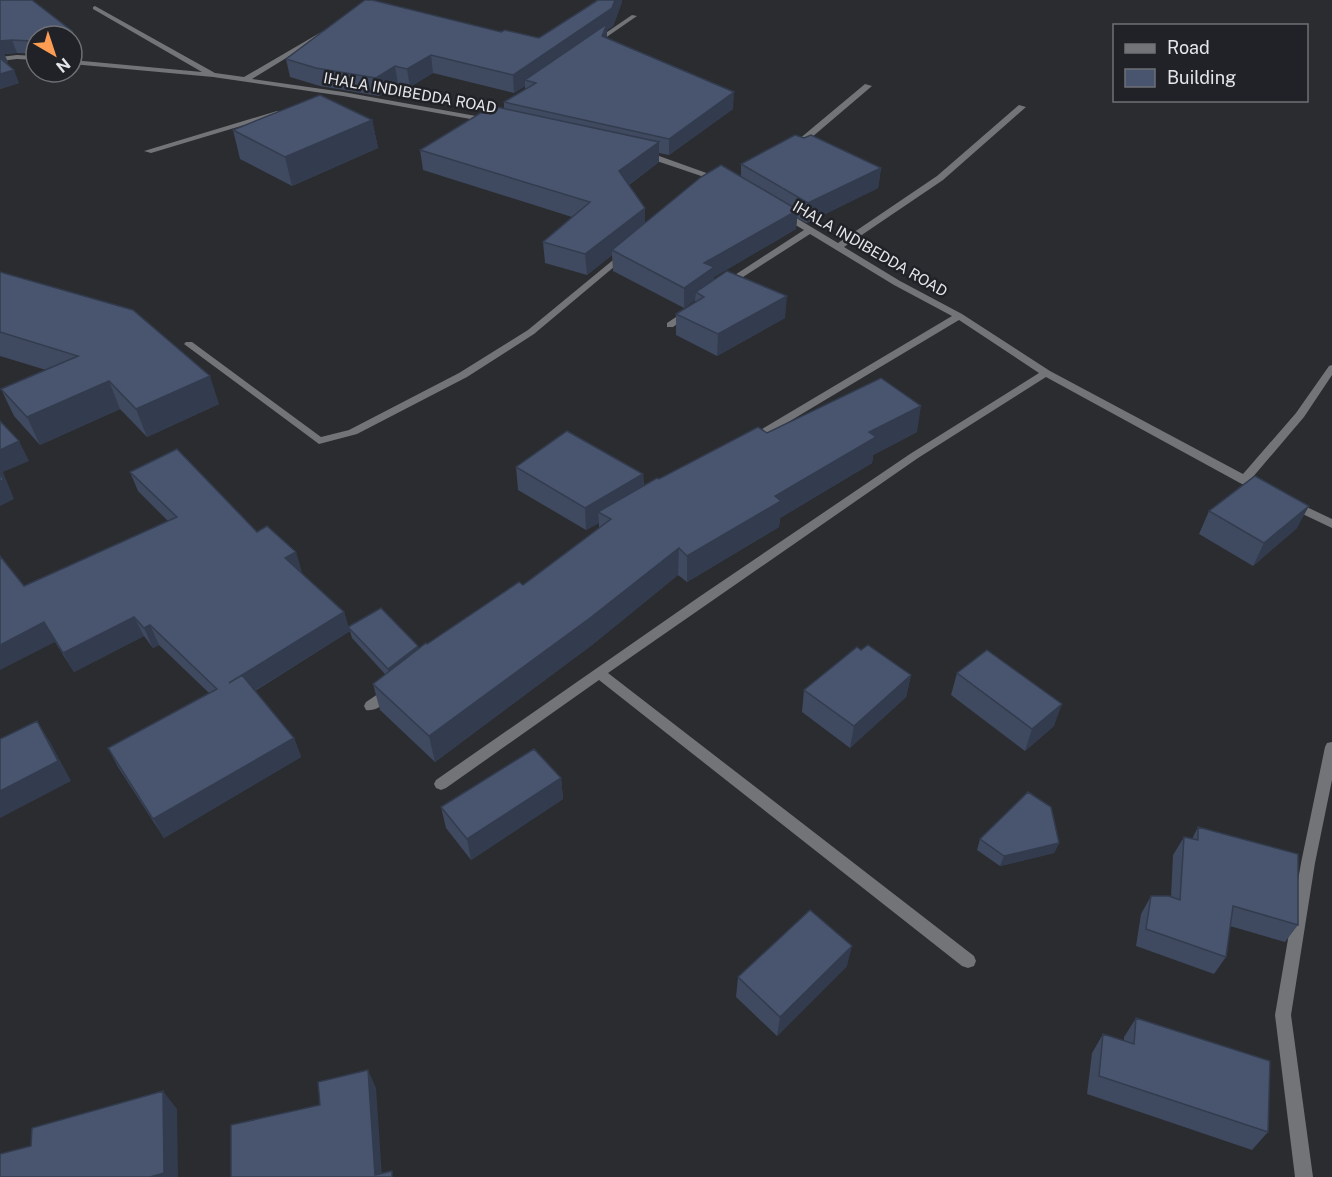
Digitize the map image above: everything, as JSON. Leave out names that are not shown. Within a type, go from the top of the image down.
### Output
[{"type":"street","name":"IHALA INDIBEDDA ROAD","points":[[95,8],[213,75]]},
{"type":"street","points":[[588,48],[634,16]]},
{"type":"street","points":[[245,80],[336,24]]},
{"type":"street","points":[[0,59],[24,57]]},
{"type":"street","name":"IHALA INDIBEDDA ROAD","points":[[84,63],[213,75],[343,94],[484,119],[495,117]]},
{"type":"street","points":[[785,153],[868,86]]},
{"type":"street","points":[[320,101],[343,94]]},
{"type":"street","points":[[838,247],[940,178],[1022,107]]},
{"type":"street","points":[[148,151],[286,111]]},
{"type":"street","points":[[639,153],[717,176],[730,184]]},
{"type":"street","points":[[708,184],[717,176]]},
{"type":"street","name":"IHALA INDIBEDDA ROAD","points":[[781,213],[959,316],[1046,373],[1273,495]]},
{"type":"street","points":[[722,287],[811,230]]},
{"type":"street","points":[[189,344],[319,441],[353,432],[463,375],[531,332],[628,251]]},
{"type":"street","points":[[670,325],[696,306]]},
{"type":"street","points":[[738,448],[959,316]]},
{"type":"street","points":[[1244,480],[1300,415],[1332,368]]},
{"type":"street","points":[[441,784],[914,456],[1046,373]]},
{"type":"street","points":[[1283,500],[1332,524]]},
{"type":"street","points":[[599,673],[968,961]]},
{"type":"street","points":[[371,706],[399,684]]},
{"type":"street","points":[[1304,1177],[1283,1015],[1308,863],[1332,747]]},
{"type":"building","points":[[0,0],[32,0],[63,24],[24,24],[24,41],[0,41]]},
{"type":"building","points":[[365,0],[501,32],[505,30],[539,38],[598,0],[615,0],[612,8],[513,75],[431,55],[407,69],[395,66],[376,78],[316,68],[286,59]]},
{"type":"building","points":[[607,24],[602,36],[734,92],[669,139],[504,102],[536,83],[525,80]]},
{"type":"building","points":[[0,58],[14,70],[0,74]]},
{"type":"building","points":[[320,95],[372,120],[285,157],[233,130]]},
{"type":"building","points":[[492,106],[659,142],[619,171],[645,208],[585,254],[543,242],[590,202],[420,150]]},
{"type":"building","points":[[795,135],[804,138],[811,135],[881,168],[808,203],[741,164]]},
{"type":"building","points":[[721,165],[798,210],[704,263],[714,267],[684,288],[612,250],[701,177]]},
{"type":"building","points":[[727,271],[787,296],[718,334],[676,314],[704,297],[696,292]]},
{"type":"building","points":[[0,272],[133,310],[210,376],[136,409],[109,381],[27,417],[1,389],[78,356],[0,332]]},
{"type":"building","points":[[881,378],[921,406],[869,432],[876,437],[775,496],[781,501],[687,556],[679,548],[590,618],[429,736],[373,684],[426,643],[519,582],[523,585],[611,519],[598,512],[657,478],[758,427],[767,433]]},
{"type":"building","points":[[0,421],[19,441],[0,450]]},
{"type":"building","points":[[567,431],[643,474],[585,508],[516,467]]},
{"type":"building","points":[[177,449],[257,532],[267,526],[296,552],[285,558],[344,612],[229,683],[242,675],[294,738],[153,819],[108,748],[217,689],[150,625],[144,628],[134,617],[63,653],[44,622],[0,645],[0,556],[24,586],[177,517],[130,472]]},
{"type":"building","points":[[1255,476],[1309,506],[1264,543],[1209,511]]},
{"type":"building","points":[[381,608],[418,646],[388,669],[348,627]]},
{"type":"building","points":[[868,645],[911,675],[854,726],[804,690],[857,647],[861,650]]},
{"type":"building","points":[[987,650],[1062,704],[1032,729],[957,673]]},
{"type":"building","points":[[37,721],[58,761],[0,791],[0,739]]},
{"type":"building","points":[[534,749],[561,778],[467,839],[441,807]]},
{"type":"building","points":[[1028,792],[1051,807],[1059,843],[1004,856],[980,839]]},
{"type":"building","points":[[1198,827],[1298,854],[1298,925],[1233,906],[1226,957],[1146,929],[1151,896],[1169,896],[1180,900],[1184,837],[1198,840]]},
{"type":"building","points":[[810,910],[852,946],[780,1017],[738,977]]},
{"type":"building","points":[[1136,1018],[1270,1061],[1268,1132],[1099,1076],[1103,1034],[1134,1044]]},
{"type":"building","points":[[368,1070],[375,1175],[392,1171],[392,1177],[231,1177],[231,1125],[320,1105],[318,1082]]},
{"type":"building","points":[[163,1091],[164,1173],[150,1177],[0,1177],[0,1154],[31,1146],[32,1128]]}]
